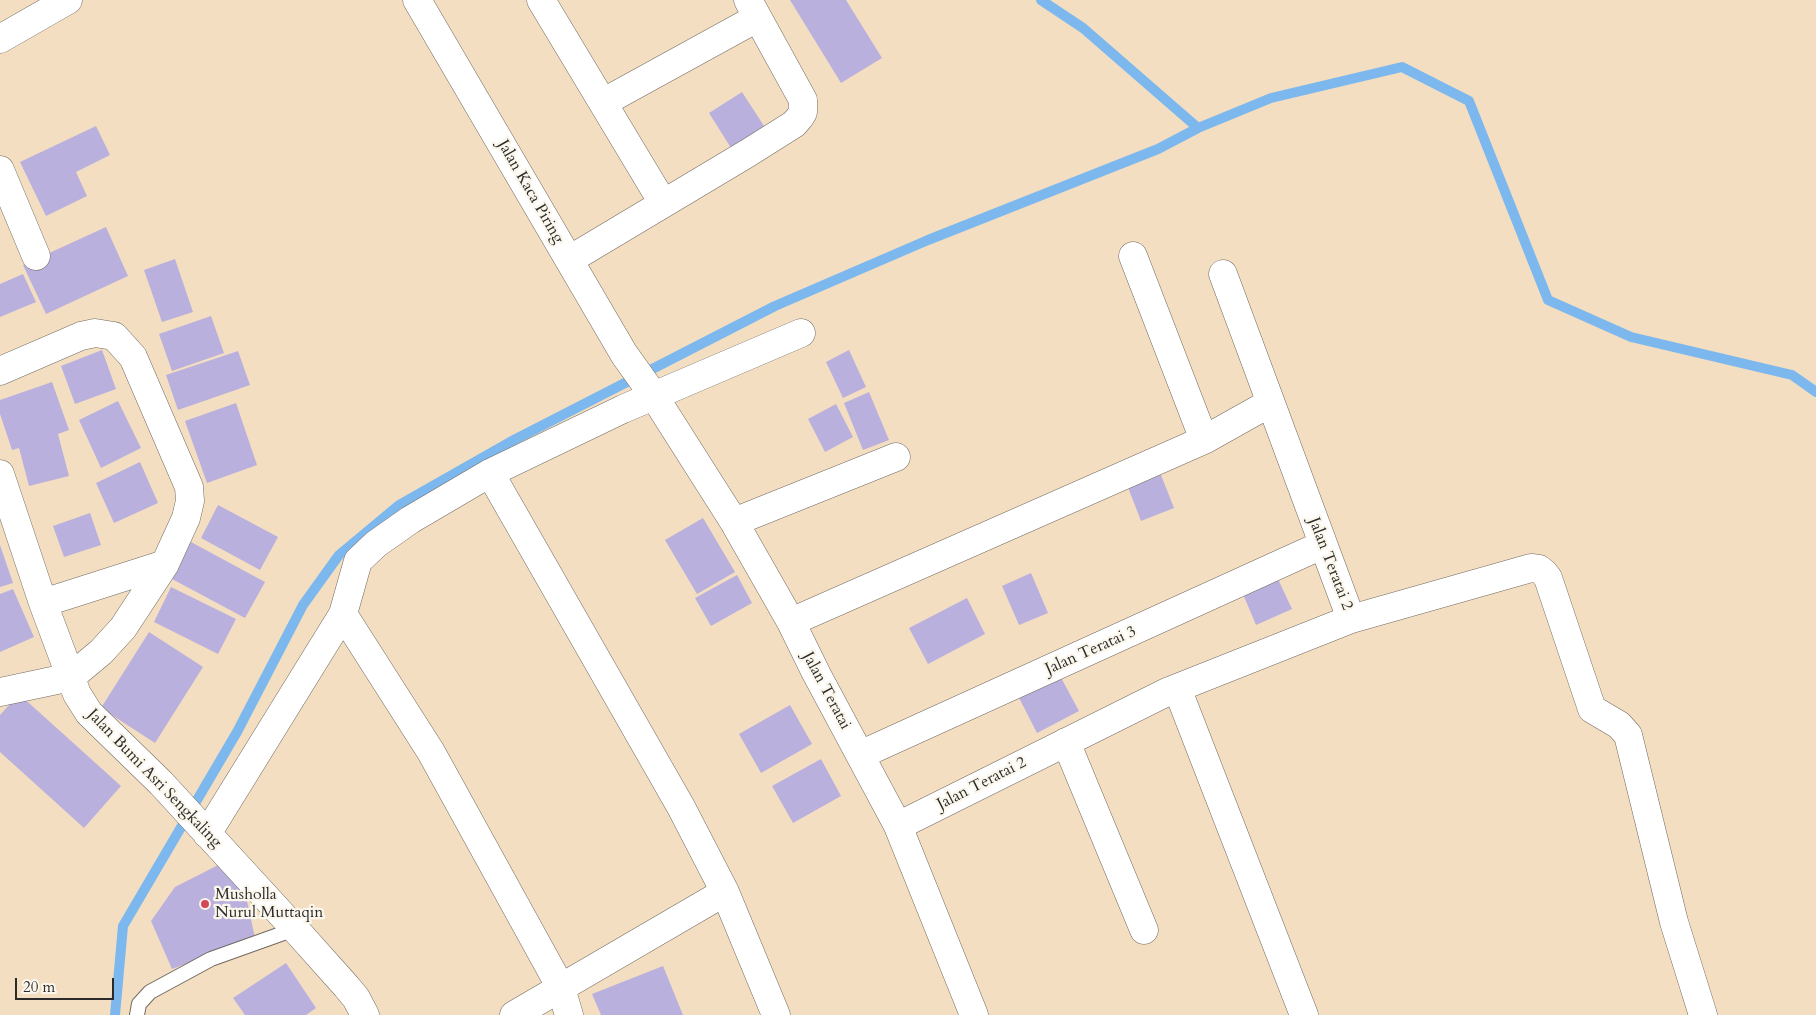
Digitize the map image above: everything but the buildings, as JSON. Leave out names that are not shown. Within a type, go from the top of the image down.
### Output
[{"type":"street","points":[[0,38],[68,0]]},
{"type":"street","name":"Jalan Kaca Piring","points":[[417,0],[624,354],[649,390]]},
{"type":"street","points":[[541,0],[663,203]]},
{"type":"street","points":[[569,260],[794,124],[803,112],[803,100],[752,9],[604,102]]},
{"type":"street","points":[[0,170],[36,256]]},
{"type":"street","points":[[1133,256],[1204,440]]},
{"type":"street","name":"Jalan Teratai 2","points":[[898,826],[1178,688],[1351,619],[1222,274]]},
{"type":"street","points":[[0,372],[81,336],[95,333],[114,336],[133,357],[189,487],[190,501],[186,518],[165,564],[123,628],[102,652],[71,677],[0,692]]},
{"type":"street","points":[[204,830],[344,614],[358,561],[376,544],[410,520],[490,473],[649,390],[801,333]]},
{"type":"street","name":"Jalan Teratai","points":[[649,390],[734,522],[791,622],[898,826],[974,1015]]},
{"type":"street","points":[[791,622],[1204,440],[1270,406]]},
{"type":"street","points":[[734,522],[896,457]]},
{"type":"street","points":[[490,473],[681,807],[724,892],[776,1015]]},
{"type":"street","name":"Jalan Bumi Asri Sengkaling","points":[[0,474],[43,603],[77,694],[89,713],[161,783],[295,929],[356,998],[365,1015]]},
{"type":"street","name":"Jalan Teratai 3","points":[[860,755],[1322,545]]},
{"type":"street","points":[[43,603],[165,564]]},
{"type":"street","points":[[1351,619],[1531,568],[1539,569],[1544,573],[1548,578],[1592,709],[1619,724],[1628,735],[1674,922],[1703,1015]]},
{"type":"street","points":[[344,614],[431,752],[560,988],[569,1015]]},
{"type":"street","points":[[1178,688],[1304,1015]]},
{"type":"street","points":[[1066,742],[1144,930]]},
{"type":"street","points":[[514,1015],[724,892]]},
{"type":"lane","points":[[137,1015],[139,1004],[150,992],[211,959],[295,929]]},
{"type":"waterway","points":[[1041,0],[1083,28],[1198,128]]},
{"type":"waterway","points":[[115,1015],[123,926],[237,732],[303,605],[339,555],[399,505],[510,442],[775,306],[928,240],[1158,149],[1198,128],[1271,98],[1402,67],[1469,101],[1548,300],[1631,337],[1792,375],[1816,392]]},
{"type":"place","name":"Musholla Nurul Muttaqin","points":[[205,904]]}]
